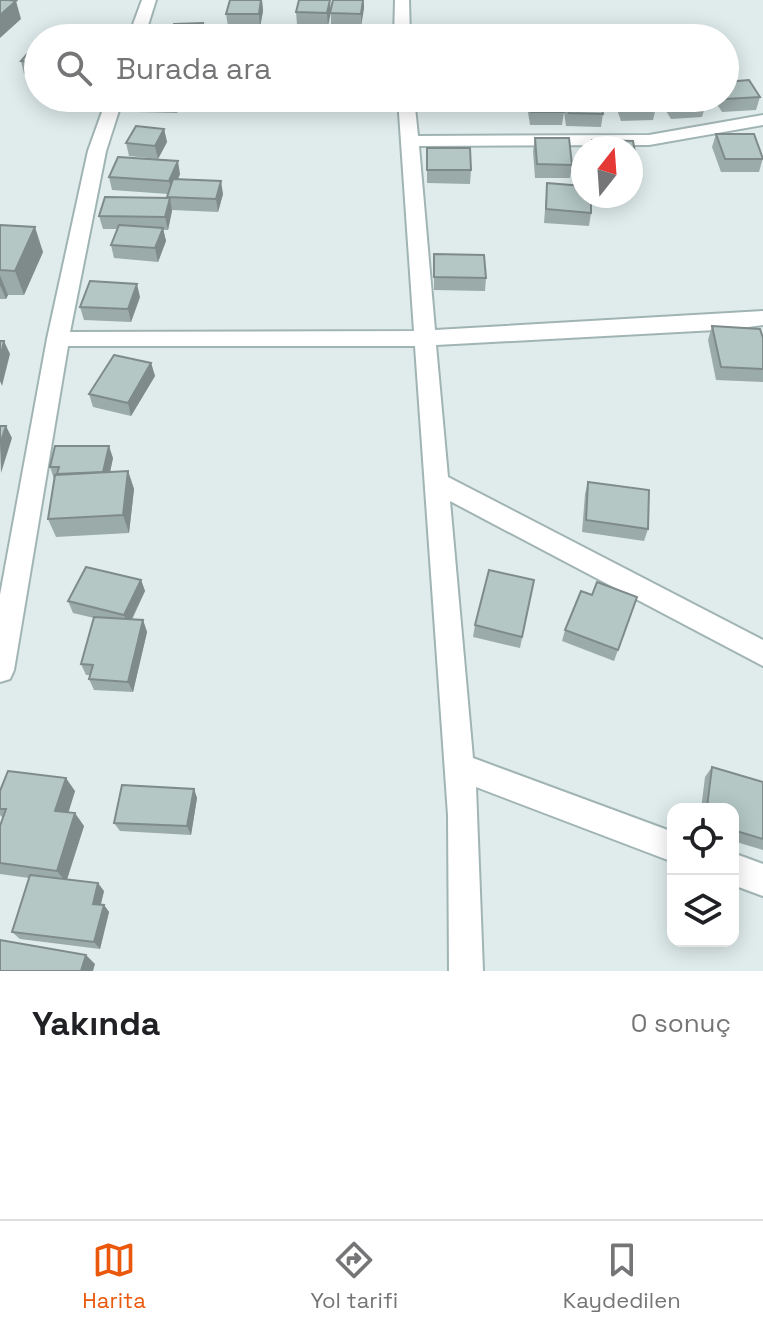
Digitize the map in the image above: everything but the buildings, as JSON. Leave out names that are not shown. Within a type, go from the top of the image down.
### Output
[{"type":"street","points":[[141,24],[149,0]]},
{"type":"street","points":[[402,0],[402,24]]},
{"type":"street","points":[[0,670],[58,339],[97,151],[110,112]]},
{"type":"street","points":[[407,112],[459,767],[466,971]]},
{"type":"street","points":[[410,141],[649,140],[763,120]]},
{"type":"street","points":[[58,339],[424,338],[763,318]]},
{"type":"street","points":[[438,483],[763,654]]},
{"type":"street","points":[[459,767],[667,845]]},
{"type":"street","points":[[739,871],[763,880]]}]
